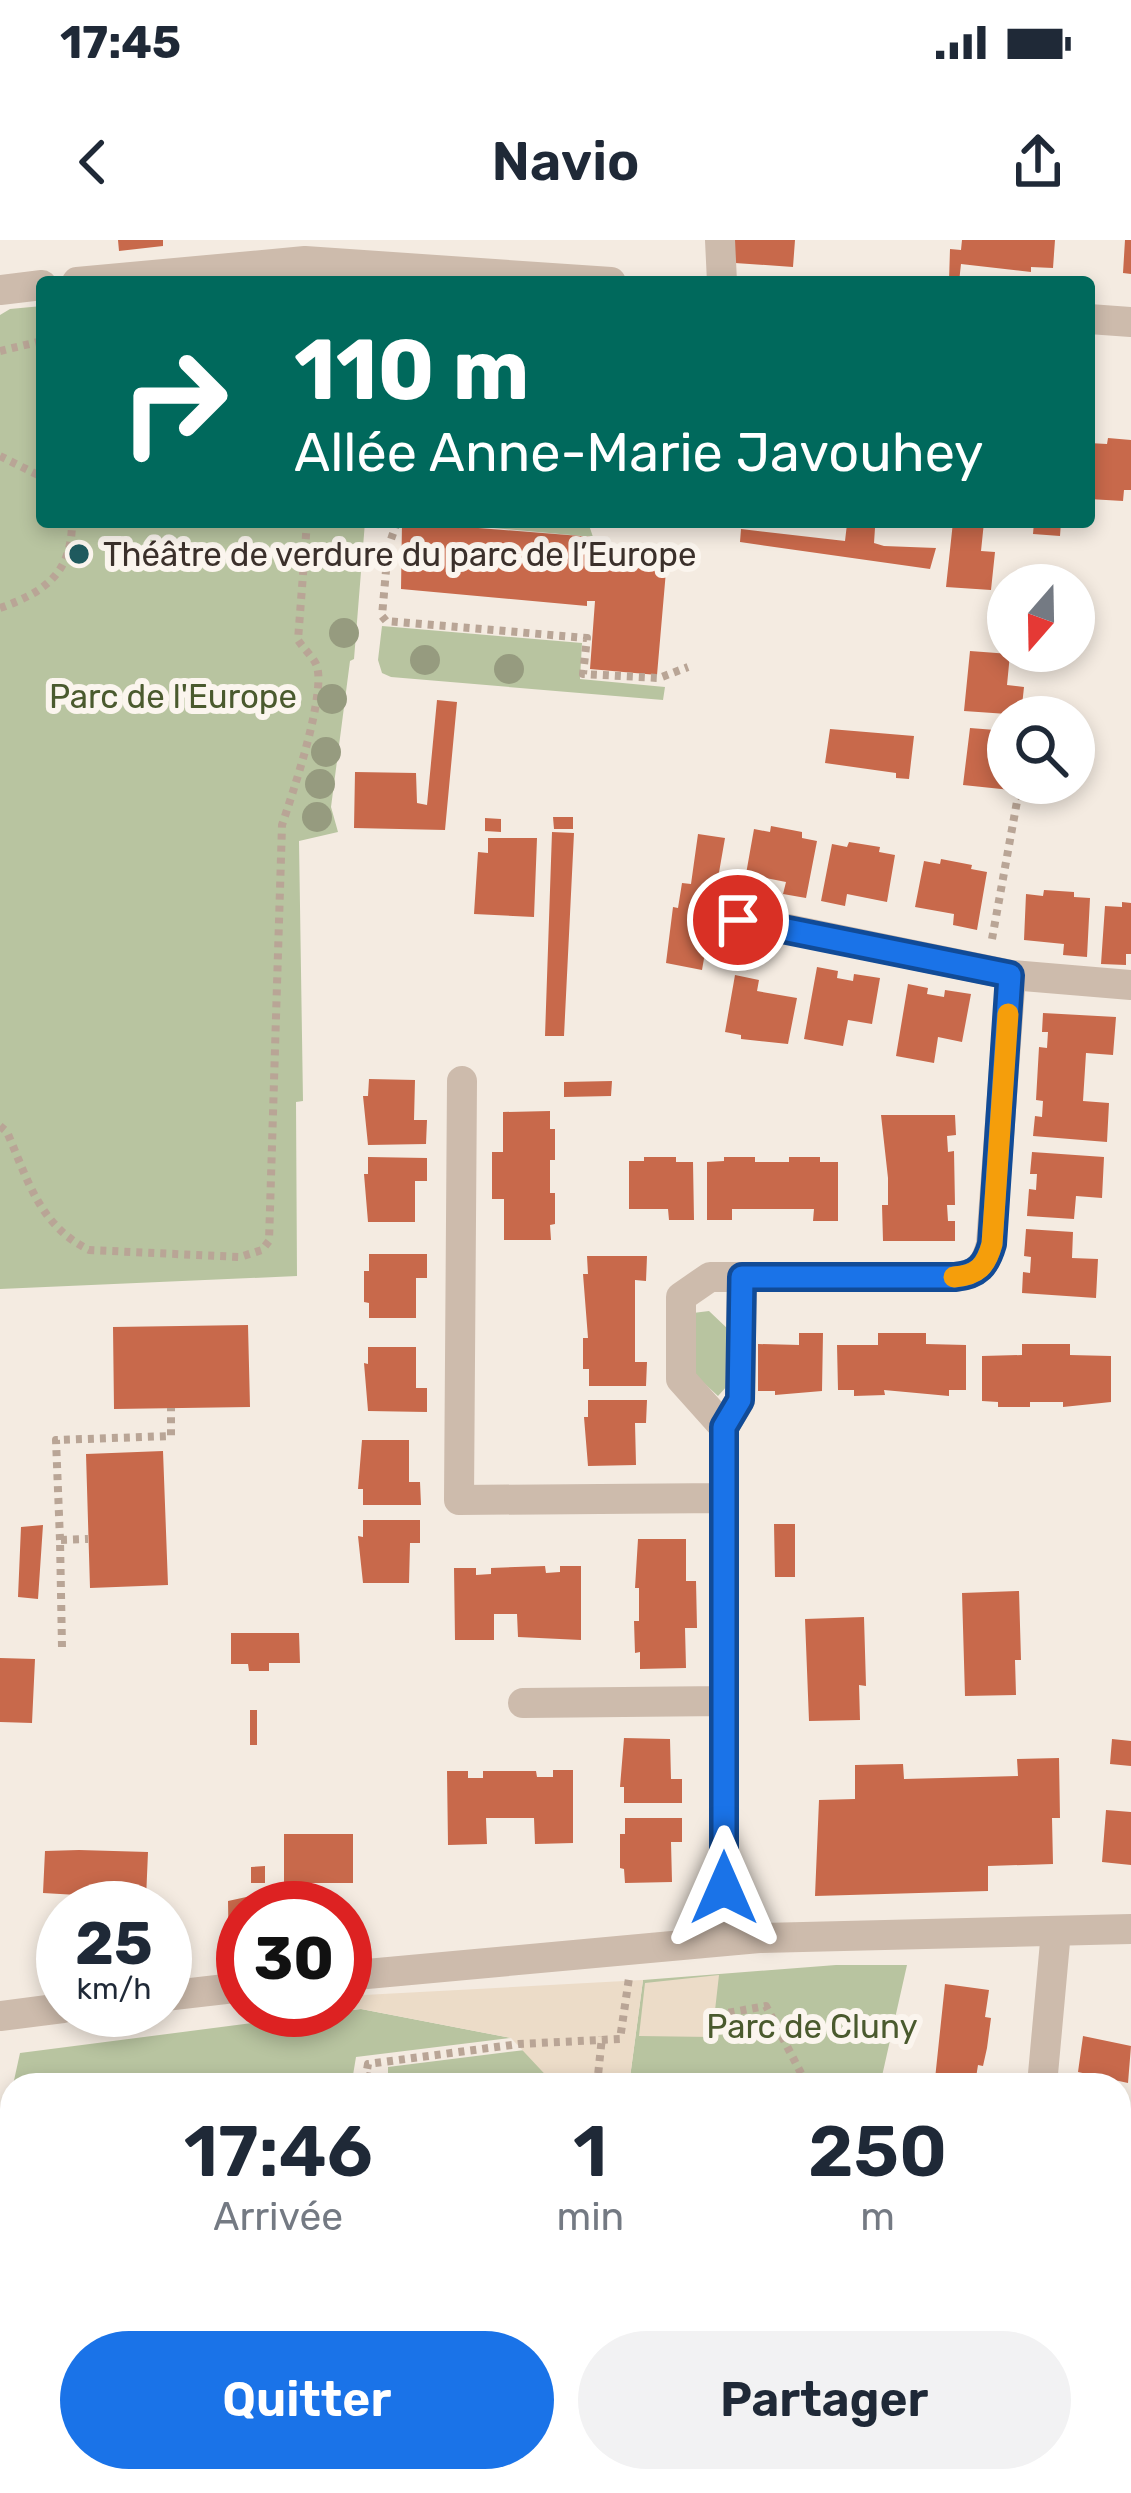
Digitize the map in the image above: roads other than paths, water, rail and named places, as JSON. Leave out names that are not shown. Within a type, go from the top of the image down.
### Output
[{"type":"street","points":[[720,240],[722,276]]},
{"type":"street","points":[[142,276],[305,261],[524,276]]},
{"type":"street","points":[[0,290],[36,286]]},
{"type":"street","points":[[1095,319],[1131,322]]},
{"type":"street","points":[[738,920],[999,972],[1131,985]]},
{"type":"street","points":[[724,1427],[681,1379],[681,1297],[710,1276],[955,1277],[982,1268],[992,1244],[999,972]]},
{"type":"street","points":[[462,1081],[459,1500],[724,1498]]},
{"type":"street","points":[[729,1940],[724,1888],[724,1427],[740,1400],[742,1277]]},
{"type":"street","points":[[523,1703],[724,1701]]},
{"type":"street","points":[[372,1973],[729,1940],[1131,1929]]},
{"type":"street","points":[[1043,2073],[1057,1931]]},
{"type":"street","points":[[0,2016],[36,2011]]},
{"type":"place","name":"Théâtre de verdure du parc de l’Europe","points":[[79,554]]},
{"type":"park label","name":"Parc de l'Europe","points":[[173,696]]},
{"type":"park label","name":"Parc de Cluny","points":[[812,2026]]}]
